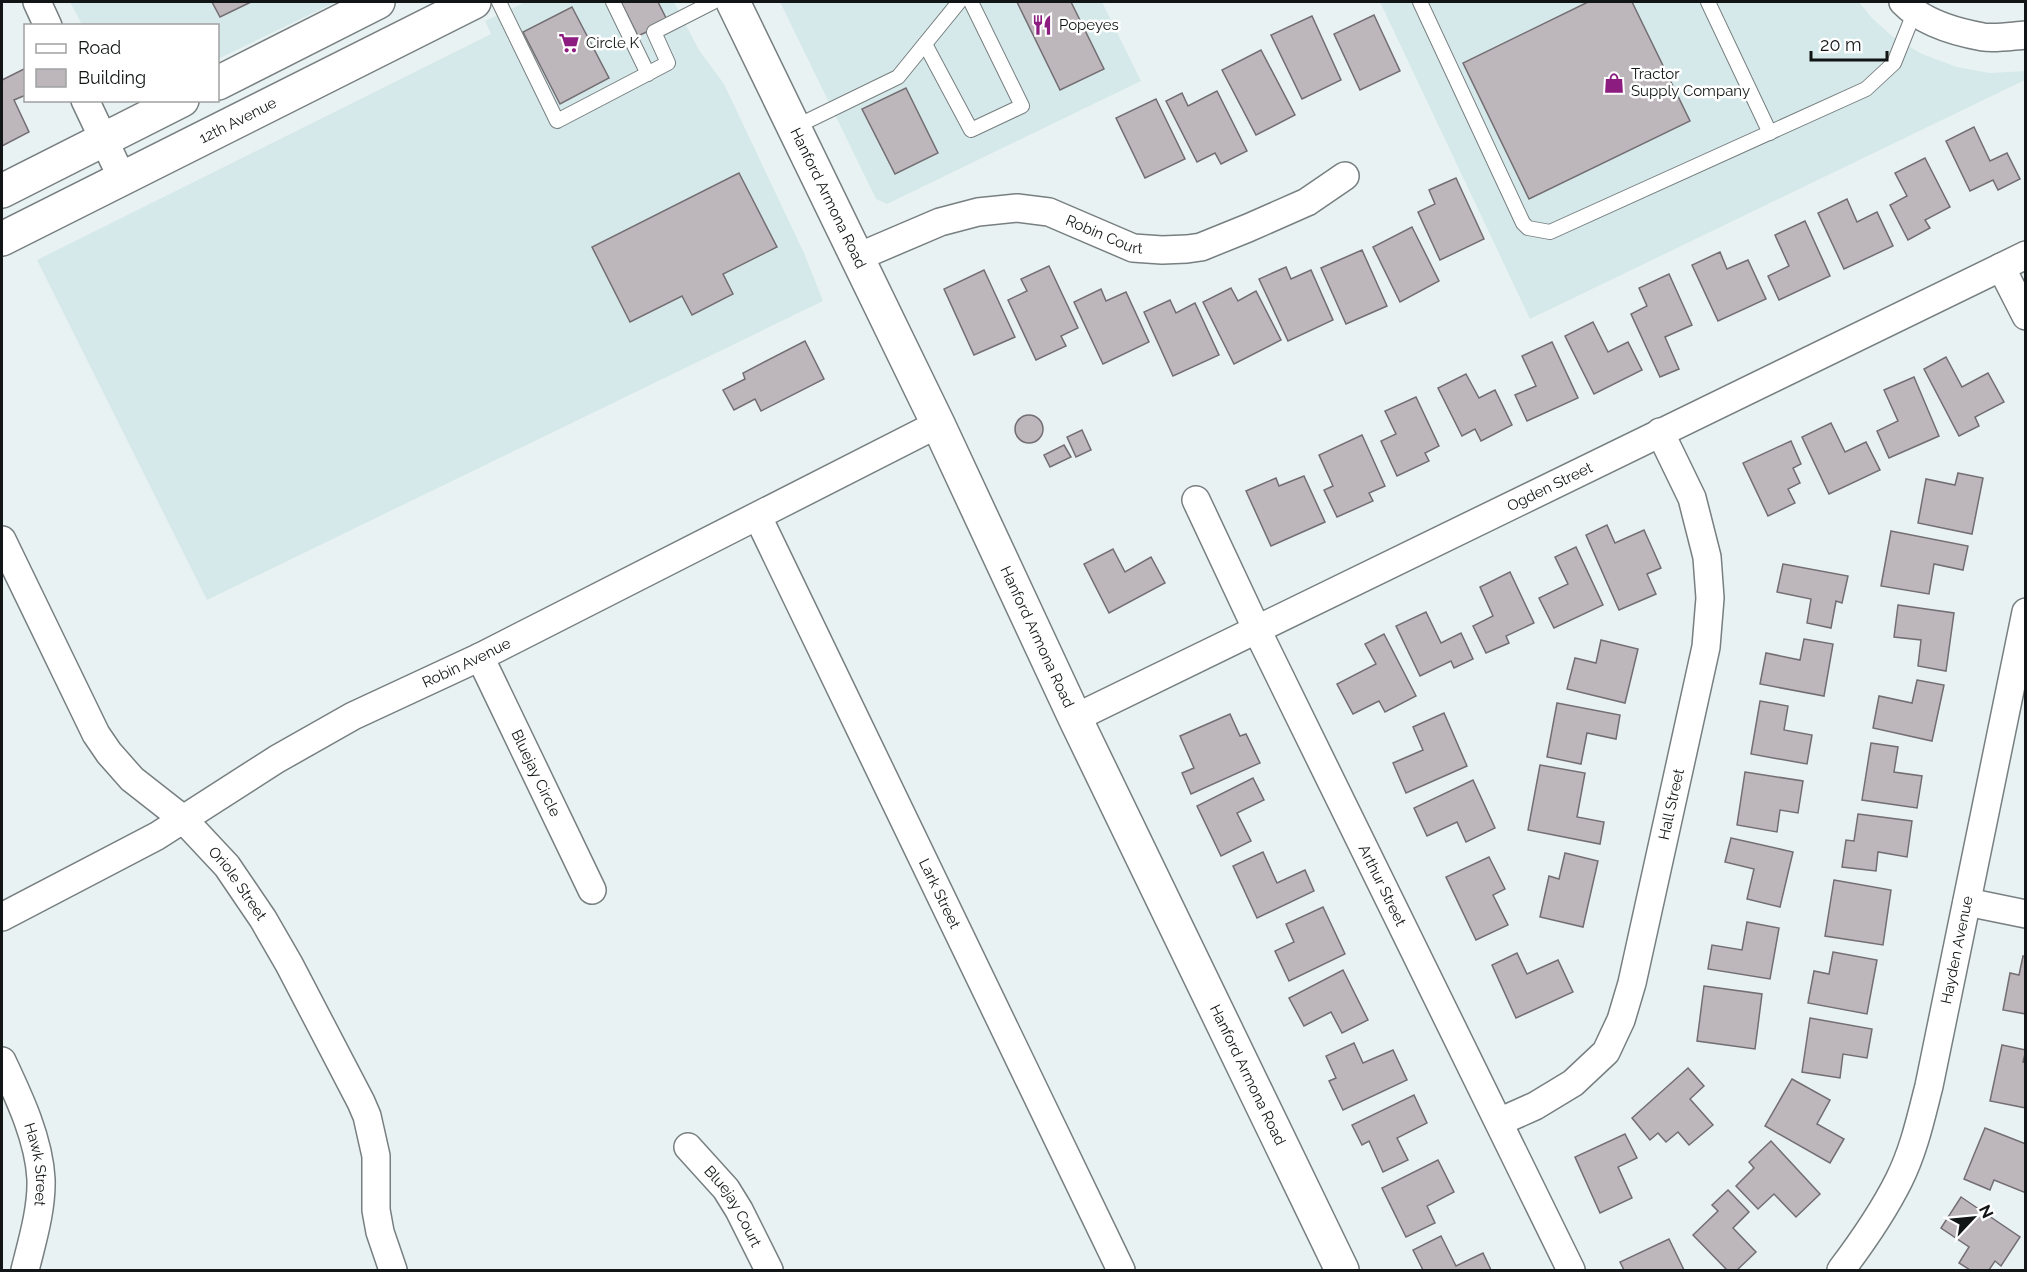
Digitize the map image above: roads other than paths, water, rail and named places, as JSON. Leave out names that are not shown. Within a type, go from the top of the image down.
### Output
[{"type":"main road","points":[[219,82],[378,2]]},
{"type":"main road","name":"12th Avenue","points":[[2,239],[474,2]]},
{"type":"main road","name":"Hanford Armona Road","points":[[733,2],[938,424],[1334,1268]]},
{"type":"main road","points":[[2,191],[178,102]]},
{"type":"street","points":[[37,2],[47,24]]},
{"type":"street","points":[[1908,7],[1944,27],[1985,37],[2025,36]]},
{"type":"street","points":[[86,102],[122,178]]},
{"type":"street","name":"Robin Court","points":[[858,257],[940,222],[978,212],[1017,208],[1049,212],[1133,248],[1162,250],[1201,247],[1307,202],[1344,176]]},
{"type":"street","name":"Ogden Street","points":[[1075,718],[2025,255]]},
{"type":"street","points":[[2001,267],[2025,316]]},
{"type":"street","name":"Robin Avenue","points":[[2,917],[157,836],[277,759],[353,716],[480,657],[938,424]]},
{"type":"street","name":"Hall Street","points":[[1499,1122],[1535,1106],[1573,1083],[1605,1052],[1621,1020],[1632,983],[1706,647],[1710,598],[1707,557],[1692,498],[1660,432]]},
{"type":"street","name":"Arthur Street","points":[[1196,500],[1257,630],[1571,1270]]},
{"type":"street","name":"Lark Street","points":[[758,517],[1121,1270]]},
{"type":"street","name":"Oriole Street","points":[[2,540],[9,576],[109,753],[132,779],[183,819],[227,866],[263,919],[362,1102],[376,1156],[375,1210],[393,1270]]},
{"type":"street","name":"Hayden Avenue","points":[[1841,1270],[1881,1213],[1900,1178],[1918,1132],[2025,612]]},
{"type":"street","name":"Bluejay Circle","points":[[480,657],[592,890]]},
{"type":"street","points":[[1967,902],[2025,914]]},
{"type":"street","name":"Hawk Street","points":[[2,1061],[36,1149],[41,1180],[34,1235],[25,1270]]},
{"type":"street","name":"Bluejay Court","points":[[688,1147],[726,1189],[769,1270]]},
{"type":"lane","points":[[499,2],[557,121],[668,63],[654,32],[713,2]]},
{"type":"lane","points":[[613,2],[648,74]]},
{"type":"lane","points":[[925,44],[971,130],[1022,106],[971,2]]},
{"type":"lane","points":[[1420,2],[1523,223],[1528,228],[1550,232],[1866,89],[1894,63],[1908,7]]},
{"type":"lane","points":[[1708,2],[1770,133]]},
{"type":"lane","points":[[793,128],[898,77],[925,44],[952,5]]},
{"type":"place","name":"Popeyes","points":[[1042,25]]},
{"type":"place","name":"Circle K","points":[[569,43]]},
{"type":"place","name":"Tractor Supply Company","points":[[1614,83]]}]
